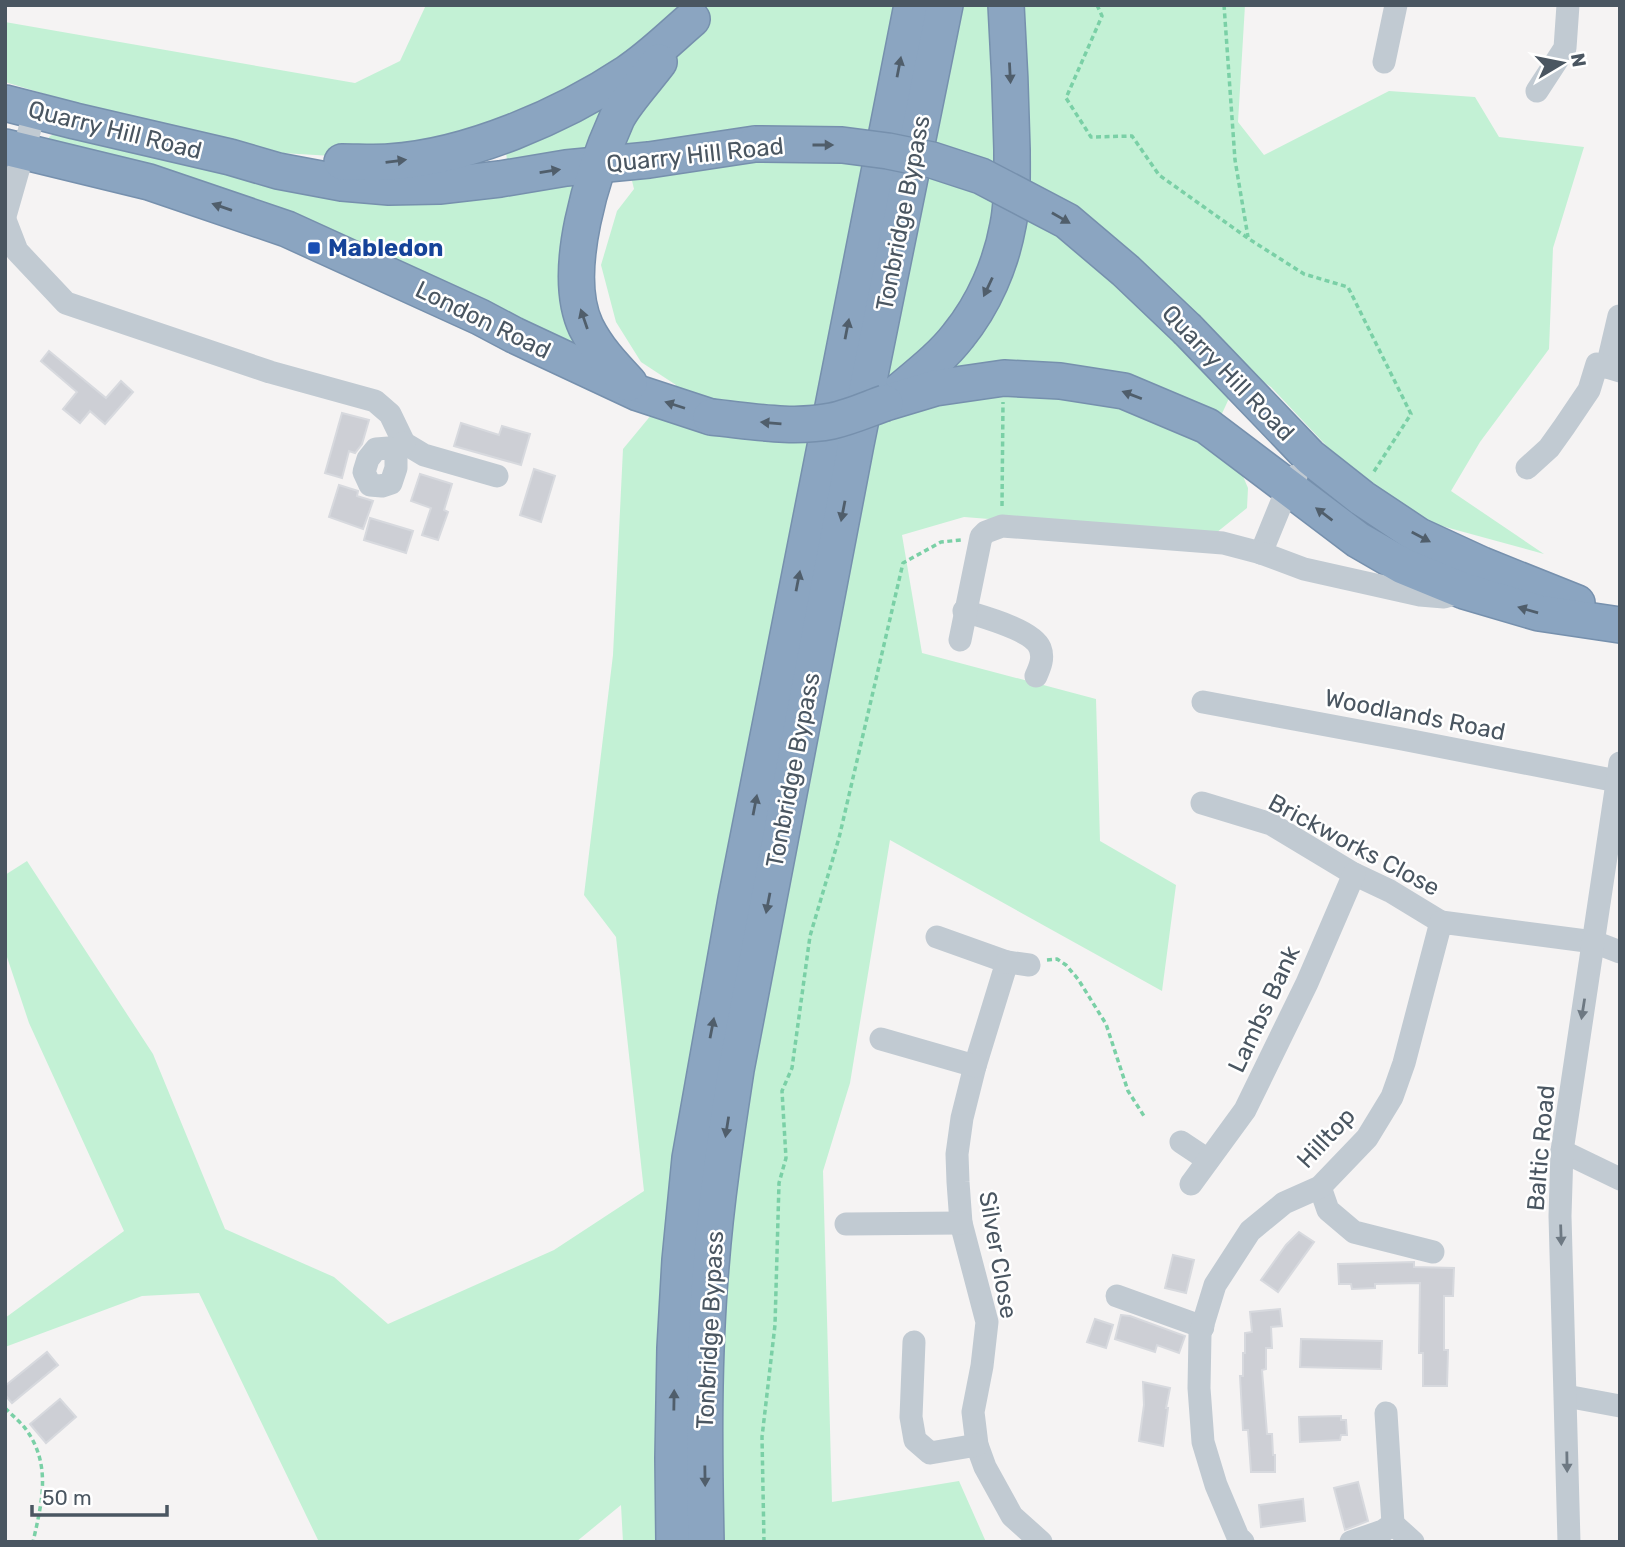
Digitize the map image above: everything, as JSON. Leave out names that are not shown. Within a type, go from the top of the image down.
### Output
[{"type":"highway","name":"Tonbridge Bypass","points":[[674,1542],[675,1348],[690,1158],[736,899],[912,5]]},
{"type":"highway","name":"Tonbridge Bypass","points":[[706,1542],[704,1457],[711,1267],[734,1084],[856,444],[945,5]]},
{"type":"highway","points":[[932,377],[986,293],[1000,259],[1009,223],[1012,111],[1006,5]]},
{"type":"highway","points":[[230,157],[392,162],[437,155],[485,142],[523,128],[591,95],[629,72],[698,12]]},
{"type":"highway","points":[[638,393],[599,349],[585,325],[579,302],[576,263],[588,197],[618,116],[698,12]]},
{"type":"highway","name":"Quarry Hill Road","points":[[20,107],[278,171],[342,183],[389,187],[452,184],[755,144],[842,145],[932,160],[981,176],[1068,221],[1188,330],[1310,457],[1359,496],[1419,536],[1620,623]]},
{"type":"highway","name":"London Road","points":[[14,149],[149,182],[287,229],[481,317],[638,393],[711,417],[803,425],[834,421],[885,403],[932,377]]},
{"type":"highway","points":[[576,263],[604,202],[622,176],[649,160]]},
{"type":"highway","name":"Quarry Hill Road","points":[[932,377],[1060,381],[1124,391],[1207,426],[1358,540],[1403,566],[1464,591],[1539,613],[1620,623]]},
{"type":"street","points":[[1384,62],[1396,5]]},
{"type":"street","points":[[1537,91],[1565,48],[1568,5]]},
{"type":"street","points":[[20,107],[5,218],[17,251],[66,303],[270,372],[375,401],[390,414],[400,448],[498,475]]},
{"type":"street","points":[[1527,468],[1549,448],[1588,390],[1597,364],[1613,369],[1619,316]]},
{"type":"street","points":[[1261,553],[1288,487],[1310,457]]},
{"type":"street","points":[[960,640],[981,537],[986,532],[1002,526]]},
{"type":"street","name":"Quarry Hill Road","points":[[1002,526],[1223,543],[1304,569],[1420,595],[1444,597],[1464,591]]},
{"type":"street","points":[[964,611],[1013,627],[1032,638],[1040,647],[1042,662],[1036,676]]},
{"type":"street","name":"Woodlands Road","points":[[1203,702],[1402,739],[1618,772]]},
{"type":"street","name":"Baltic Road","points":[[1569,1542],[1560,1216],[1562,1151],[1618,772]]},
{"type":"street","name":"Brickworks Close","points":[[1202,803],[1271,824],[1441,922]]},
{"type":"street","name":"Lambs Bank","points":[[1191,1184],[1245,1110],[1307,983],[1354,874]]},
{"type":"street","points":[[1441,922],[1594,942],[1620,952]]},
{"type":"street","name":"Hilltop","points":[[1237,1540],[1203,1442],[1199,1388],[1200,1334],[1215,1285],[1250,1231],[1284,1203],[1320,1187],[1367,1138],[1392,1097],[1404,1063],[1441,922]]},
{"type":"street","points":[[937,937],[1018,963]]},
{"type":"street","name":"Silver Close","points":[[1018,963],[975,1066],[962,1118],[957,1154],[961,1223],[987,1322],[973,1412],[977,1445],[985,1467],[1012,1516],[1041,1542]]},
{"type":"street","points":[[881,1040],[975,1066]]},
{"type":"street","points":[[1181,1142],[1208,1160]]},
{"type":"street","points":[[1562,1151],[1620,1179]]},
{"type":"street","points":[[1320,1187],[1328,1210],[1354,1232],[1433,1252]]},
{"type":"street","points":[[846,1224],[961,1223]]},
{"type":"street","points":[[1116,1296],[1203,1327]]},
{"type":"street","points":[[914,1342],[911,1417],[915,1440],[930,1453],[977,1445]]},
{"type":"street","points":[[1566,1396],[1620,1406]]},
{"type":"street","points":[[1386,1413],[1393,1524],[1413,1542]]},
{"type":"street","points":[[1351,1542],[1384,1531],[1393,1524]]},
{"type":"path","points":[[1097,5],[1102,16],[1066,98],[1091,138],[1132,136],[1159,175],[1249,239],[1304,274],[1348,287],[1411,414],[1359,496]]},
{"type":"path","points":[[1224,5],[1235,160],[1249,239]]},
{"type":"path","points":[[1002,526],[1004,378]]},
{"type":"path","points":[[764,1542],[762,1437],[775,1325],[779,1183],[786,1158],[782,1091],[792,1068],[810,936],[839,838],[904,562],[942,542],[981,537]]},
{"type":"path","points":[[1018,963],[1057,959],[1078,979],[1106,1024],[1128,1091],[1144,1116]]},
{"type":"path","points":[[5,1408],[24,1427],[37,1449],[42,1472],[43,1494],[33,1542]]},
{"type":"green space","points":[[426,5],[1245,5],[1238,122],[1264,155],[1389,91],[1475,97],[1499,137],[1584,147],[1553,248],[1549,349],[1480,442],[1451,491],[1544,554],[1427,522],[1369,491],[1271,387],[1243,368],[1219,420],[1248,488],[1247,508],[1211,537],[964,517],[902,535],[922,653],[1096,699],[1100,841],[1176,885],[1162,991],[890,840],[850,1083],[823,1171],[832,1502],[959,1481],[986,1542],[623,1542],[621,1505],[576,1542],[319,1542],[199,1293],[142,1296],[5,1347],[5,1318],[124,1231],[29,1023],[5,951],[5,875],[27,861],[153,1054],[225,1229],[334,1277],[388,1324],[554,1250],[644,1191],[616,937],[584,895],[613,655],[623,449],[676,385],[641,362],[616,322],[601,265],[617,211],[634,189],[623,144],[636,116],[661,84],[522,120],[350,157],[264,152],[141,123],[5,82],[5,22],[355,83],[400,61]]},
{"type":"green space","points":[[619,94],[597,155],[507,161],[506,151]]},
{"type":"green space","points":[[65,129],[233,170],[589,176],[596,355],[48,139]]},
{"type":"building","points":[[49,351],[106,398],[121,381],[133,392],[105,424],[90,411],[80,423],[63,409],[77,392],[41,361]]},
{"type":"building","points":[[342,413],[369,420],[362,444],[355,453],[349,451],[342,478],[325,473]]},
{"type":"building","points":[[461,423],[499,435],[502,426],[530,434],[521,465],[454,446]]},
{"type":"building","points":[[534,469],[555,476],[541,522],[520,515]]},
{"type":"building","points":[[420,474],[452,484],[444,510],[448,512],[438,540],[422,535],[431,508],[411,501]]},
{"type":"building","points":[[339,485],[358,491],[357,496],[373,501],[363,529],[329,517]]},
{"type":"building","points":[[370,518],[413,531],[406,553],[364,540]]},
{"type":"building","points":[[1299,1232],[1314,1242],[1278,1292],[1261,1280],[1286,1245]]},
{"type":"building","points":[[1173,1255],[1194,1260],[1186,1293],[1165,1288]]},
{"type":"building","points":[[1414,1262],[1414,1267],[1454,1268],[1453,1296],[1444,1296],[1444,1350],[1448,1350],[1447,1386],[1423,1386],[1423,1353],[1419,1353],[1420,1283],[1375,1284],[1375,1288],[1352,1289],[1351,1284],[1339,1284],[1338,1264]]},
{"type":"building","points":[[1280,1309],[1282,1326],[1271,1327],[1272,1348],[1266,1348],[1266,1369],[1262,1370],[1267,1434],[1272,1434],[1275,1472],[1251,1472],[1248,1430],[1243,1430],[1240,1376],[1243,1376],[1245,1333],[1252,1332],[1250,1312]]},
{"type":"building","points":[[1121,1315],[1185,1336],[1179,1353],[1157,1345],[1155,1352],[1115,1339]]},
{"type":"building","points":[[1095,1319],[1113,1325],[1106,1348],[1087,1342]]},
{"type":"building","points":[[1301,1339],[1382,1341],[1381,1369],[1300,1367]]},
{"type":"building","points":[[47,1352],[58,1365],[12,1403],[5,1395],[5,1386]]},
{"type":"building","points":[[1143,1382],[1170,1388],[1163,1446],[1139,1441],[1144,1405]]},
{"type":"building","points":[[60,1399],[76,1417],[46,1443],[30,1424]]},
{"type":"building","points":[[1341,1416],[1341,1420],[1346,1420],[1347,1435],[1341,1435],[1340,1440],[1300,1442],[1299,1417]]},
{"type":"building","points":[[1358,1482],[1368,1521],[1345,1530],[1334,1488]]},
{"type":"building","points":[[1303,1499],[1305,1521],[1261,1527],[1259,1505]]},
{"type":"place","name":"Mabledon","points":[[314,248]]}]
